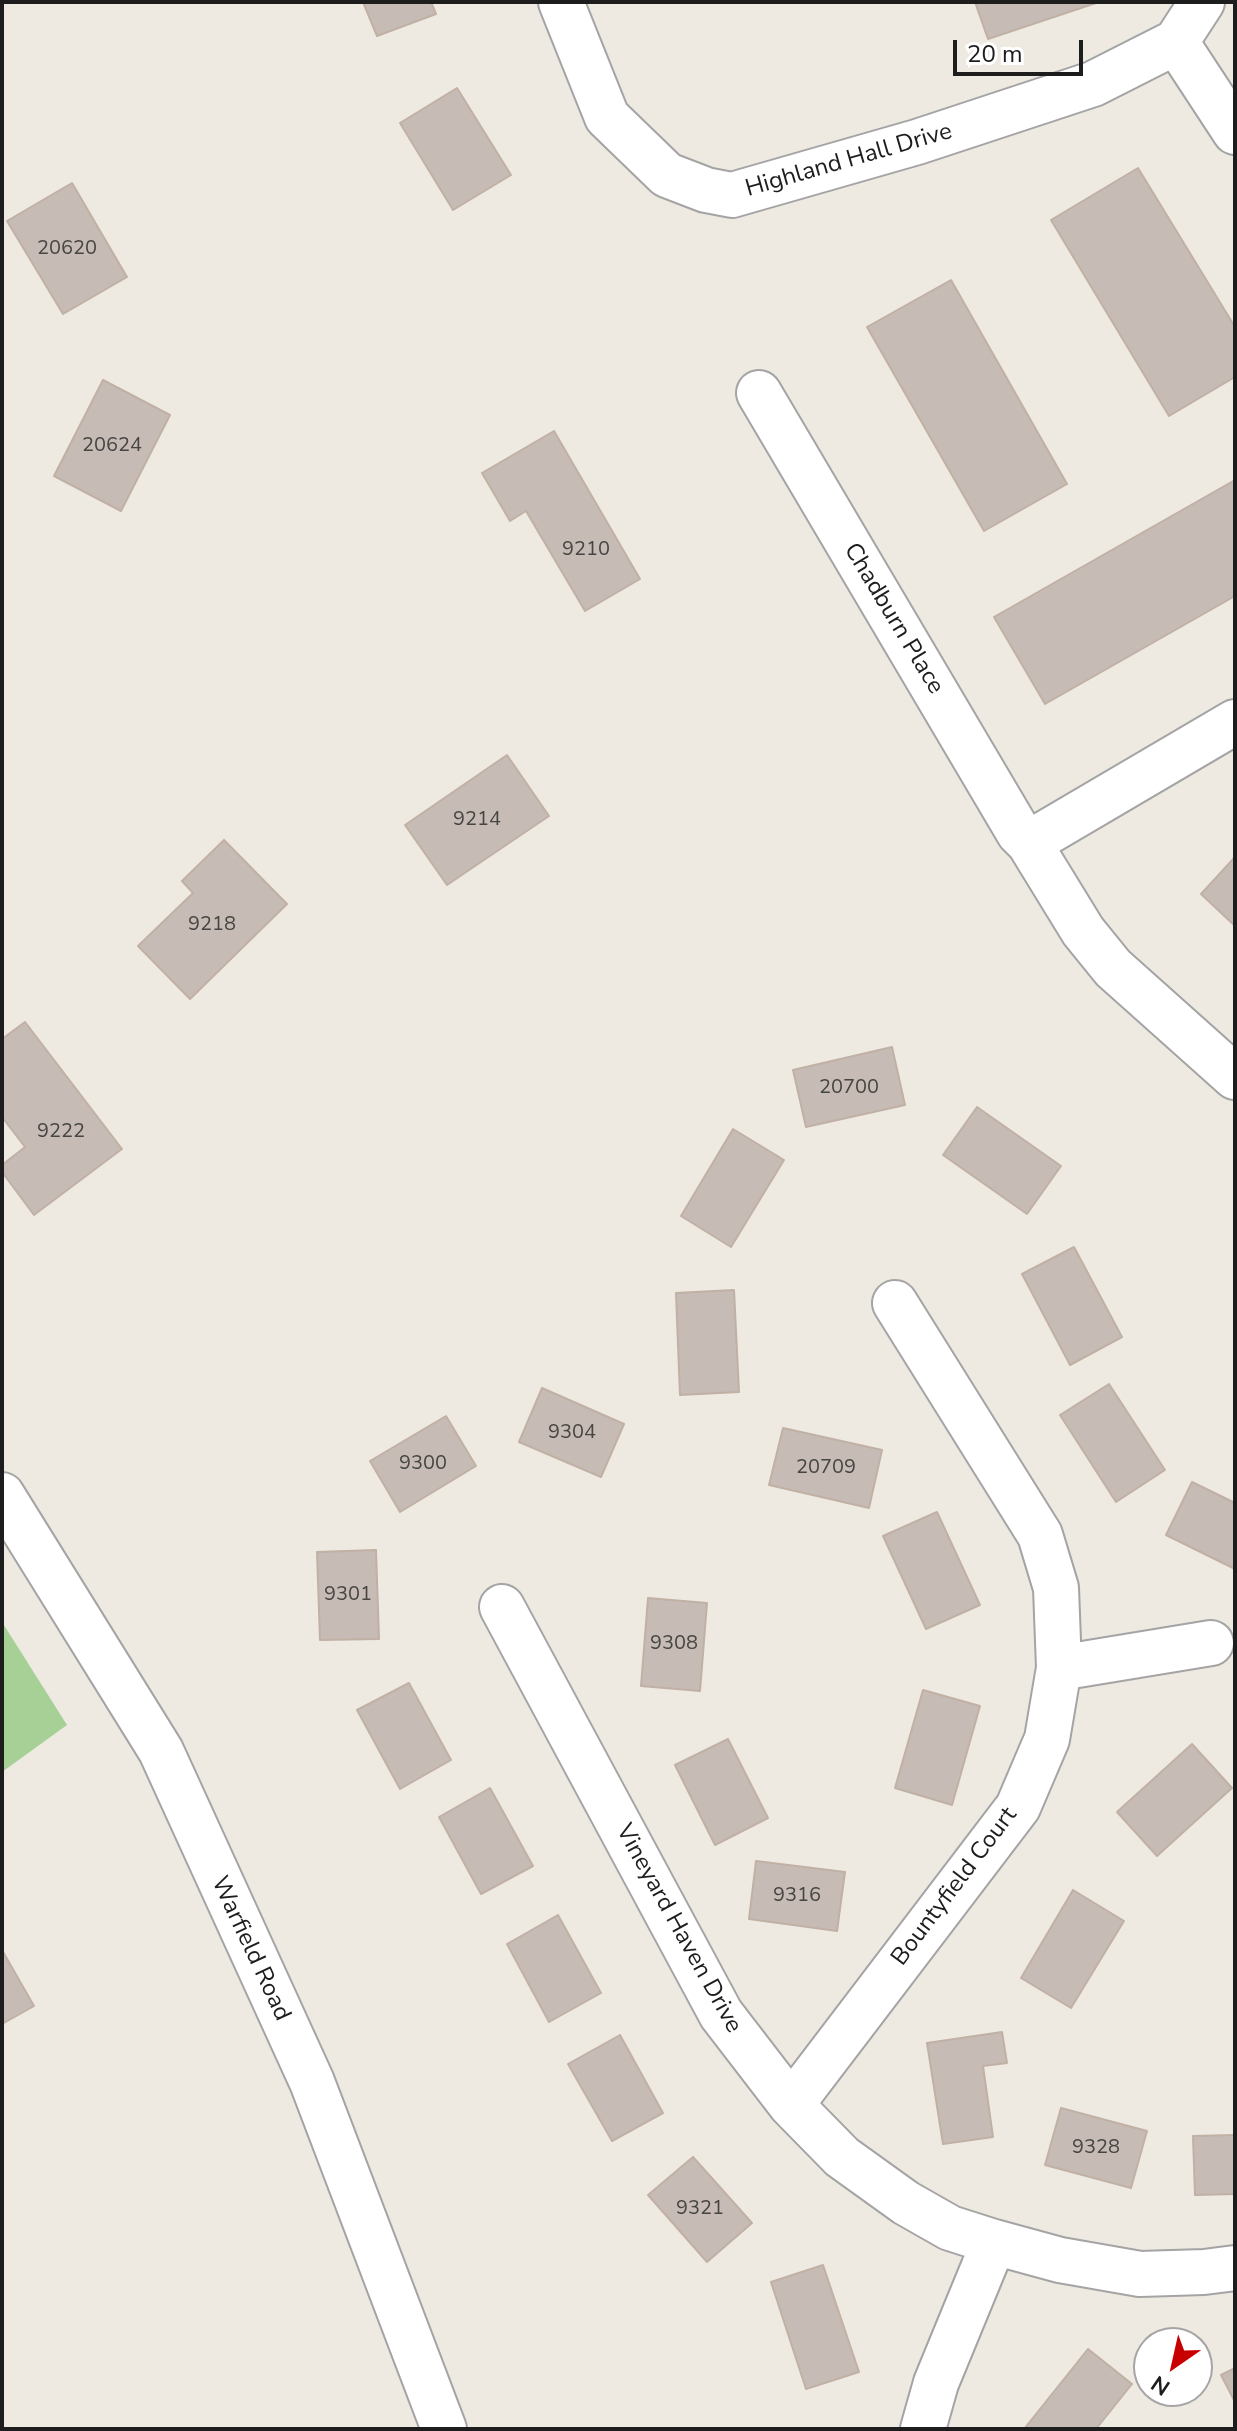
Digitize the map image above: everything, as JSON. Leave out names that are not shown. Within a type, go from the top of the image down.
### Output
[{"type":"street","name":"Highland Hall Drive","points":[[561,2],[607,117],[667,175],[706,190],[732,195],[917,142],[1093,84],[1176,42]]},
{"type":"street","points":[[1202,2],[1176,42],[1235,132]]},
{"type":"street","name":"Chadburn Place","points":[[759,393],[1019,833],[1029,843],[1083,931],[1113,968],[1235,1077]]},
{"type":"street","points":[[1029,843],[1235,722]]},
{"type":"street","name":"Bountyfield Court","points":[[791,2105],[1018,1807],[1047,1739],[1059,1668],[1056,1588],[1040,1535],[895,1303]]},
{"type":"street","name":"Warfield Road","points":[[2,1495],[161,1751],[312,2082],[444,2429]]},
{"type":"street","name":"Vineyard Haven Drive","points":[[502,1607],[721,2014],[791,2105],[842,2157],[906,2203],[950,2228],[994,2242],[1060,2260],[1140,2274],[1235,2268]]},
{"type":"street","points":[[1059,1668],[1211,1643]]},
{"type":"street","points":[[923,2429],[936,2383],[994,2242]]},
{"type":"green space","points":[[2,1622],[67,1725],[2,1772]]},
{"type":"building","points":[[363,2],[431,2],[436,14],[377,36]]},
{"type":"building","points":[[975,2],[1099,2],[988,39]]},
{"type":"building","points":[[457,88],[511,175],[453,210],[400,123]]},
{"type":"building","points":[[1138,168],[1235,327],[1235,377],[1169,416],[1051,220]]},
{"type":"building","points":[[72,183],[127,277],[63,314],[7,221]]},
{"type":"building","points":[[951,280],[1067,484],[984,531],[867,327]]},
{"type":"building","points":[[103,380],[170,415],[121,511],[54,476]]},
{"type":"building","points":[[554,431],[640,579],[585,611],[526,511],[510,521],[482,473]]},
{"type":"building","points":[[1235,480],[1235,596],[1045,704],[994,617]]},
{"type":"building","points":[[507,755],[549,816],[447,885],[405,825]]},
{"type":"building","points":[[224,840],[287,904],[190,999],[138,946],[193,893],[182,881]]},
{"type":"building","points":[[1235,857],[1235,926],[1201,894]]},
{"type":"building","points":[[25,1022],[122,1149],[34,1215],[2,1172],[2,1165],[25,1147],[2,1117],[2,1039]]},
{"type":"building","points":[[892,1047],[905,1105],[806,1127],[793,1070]]},
{"type":"building","points":[[977,1107],[1061,1166],[1027,1214],[943,1155]]},
{"type":"building","points":[[733,1129],[784,1160],[731,1247],[681,1216]]},
{"type":"building","points":[[1074,1247],[1122,1337],[1070,1365],[1022,1274]]},
{"type":"building","points":[[734,1290],[739,1392],[680,1395],[676,1293]]},
{"type":"building","points":[[1109,1384],[1165,1470],[1116,1502],[1060,1415]]},
{"type":"building","points":[[542,1388],[624,1424],[601,1477],[519,1442]]},
{"type":"building","points":[[446,1416],[476,1466],[400,1512],[370,1461]]},
{"type":"building","points":[[783,1428],[882,1450],[869,1508],[769,1485]]},
{"type":"building","points":[[1192,1482],[1235,1503],[1235,1569],[1166,1535]]},
{"type":"building","points":[[937,1512],[980,1605],[926,1629],[883,1536]]},
{"type":"building","points":[[376,1550],[379,1639],[320,1640],[317,1552]]},
{"type":"building","points":[[648,1598],[707,1603],[700,1691],[641,1686]]},
{"type":"building","points":[[409,1683],[451,1760],[400,1789],[357,1710]]},
{"type":"building","points":[[923,1690],[980,1706],[952,1805],[895,1788]]},
{"type":"building","points":[[728,1739],[768,1818],[715,1845],[675,1765]]},
{"type":"building","points":[[1192,1744],[1232,1788],[1157,1856],[1117,1812]]},
{"type":"building","points":[[490,1788],[533,1866],[481,1894],[439,1817]]},
{"type":"building","points":[[756,1861],[845,1872],[837,1931],[749,1919]]},
{"type":"building","points":[[1073,1890],[1124,1921],[1071,2008],[1021,1978]]},
{"type":"building","points":[[558,1915],[601,1993],[549,2022],[507,1944]]},
{"type":"building","points":[[2,1950],[34,2006],[2,2024]]},
{"type":"building","points":[[1002,2032],[1007,2063],[983,2066],[993,2137],[943,2144],[927,2043]]},
{"type":"building","points":[[620,2035],[663,2113],[612,2141],[568,2064]]},
{"type":"building","points":[[1061,2108],[1147,2131],[1131,2188],[1045,2165]]},
{"type":"building","points":[[1235,2135],[1235,2194],[1195,2195],[1193,2136]]},
{"type":"building","points":[[693,2157],[752,2223],[707,2262],[648,2195]]},
{"type":"building","points":[[823,2265],[859,2372],[806,2389],[771,2282]]},
{"type":"building","points":[[1088,2349],[1132,2384],[1096,2429],[1024,2429]]},
{"type":"building","points":[[1235,2368],[1235,2402],[1221,2375]]}]
